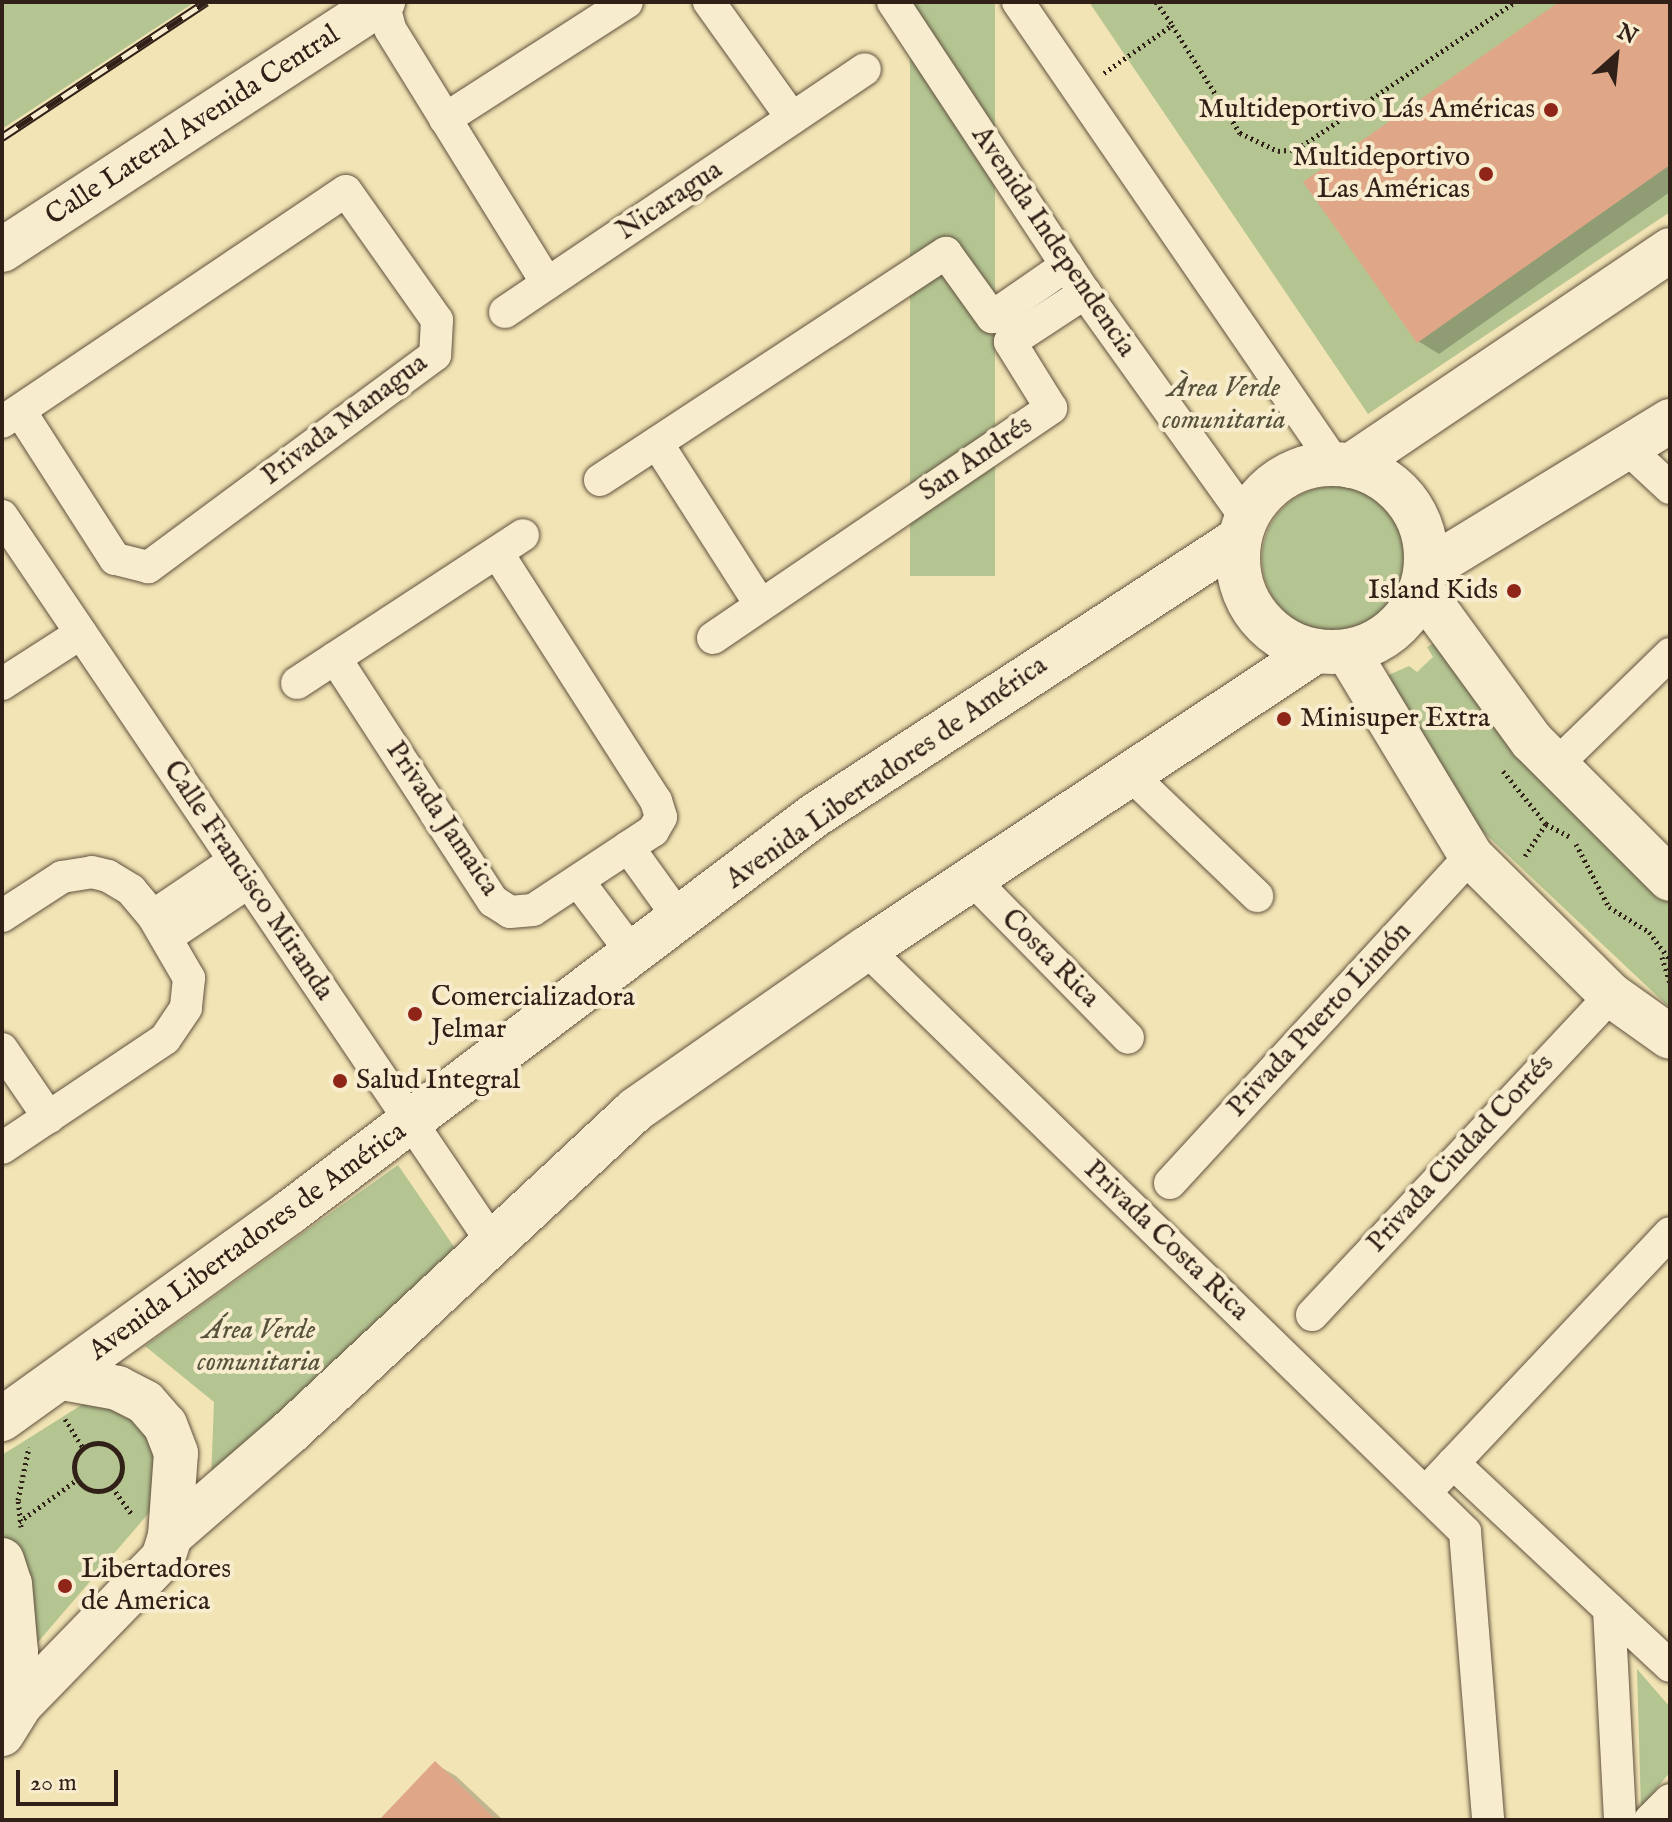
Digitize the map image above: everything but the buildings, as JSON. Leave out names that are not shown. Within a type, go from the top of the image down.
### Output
[{"type":"main road","name":"Calle Lateral Avenida Central","points":[[2,250],[383,2]]},
{"type":"main road","points":[[1670,250],[1342,465],[1282,478],[1242,528],[1240,582],[1248,602],[1276,635],[1332,652],[1471,856],[1611,995],[1670,1037]]},
{"type":"main road","points":[[1423,580],[1670,421]]},
{"type":"main road","points":[[170,1536],[494,1245],[635,1110],[866,949],[1131,775],[1332,652],[1379,640],[1405,619],[1423,580],[1420,524],[1408,503],[1392,486],[1342,465]]},
{"type":"main road","name":"Avenida Libertadores de América","points":[[2,1419],[63,1378],[411,1122],[815,815],[1242,528]]},
{"type":"main road","points":[[1423,580],[1555,766],[1670,879]]},
{"type":"main road","points":[[3,1732],[20,1705],[163,1558],[170,1536],[176,1453],[165,1425],[145,1402],[118,1388],[63,1378]]},
{"type":"main road","points":[[3,1732],[16,1652],[7,1544]]},
{"type":"street","points":[[383,2],[390,29],[547,283]]},
{"type":"street","points":[[445,119],[627,2]]},
{"type":"street","points":[[709,2],[792,118]]},
{"type":"street","name":"Avenida Independencia","points":[[893,2],[1242,528]]},
{"type":"street","points":[[1018,2],[1078,92],[1342,465]]},
{"type":"street","name":"Nicaragua","points":[[505,312],[865,69]]},
{"type":"street","name":"Privada Managua","points":[[346,191],[437,320],[435,355],[148,567],[115,559],[11,417],[346,191]]},
{"type":"street","points":[[600,480],[946,253],[992,317],[1067,265]]},
{"type":"street","name":"San Andrés","points":[[713,638],[1051,408],[1010,342],[1085,293]]},
{"type":"street","points":[[657,443],[760,604]]},
{"type":"street","points":[[1627,448],[1670,488]]},
{"type":"street","name":"Calle Francisco Miranda","points":[[2,516],[494,1245]]},
{"type":"street","name":"Privada Jamaica","points":[[297,683],[335,658],[510,543],[656,801],[661,817],[657,824],[628,847],[533,910],[510,912],[493,901],[335,658]]},
{"type":"street","points":[[2,684],[81,633]]},
{"type":"street","points":[[1555,766],[1670,654]]},
{"type":"street","points":[[1131,775],[1257,896]]},
{"type":"street","points":[[628,847],[679,918]]},
{"type":"street","name":"Privada Puerto Limón","points":[[1170,1183],[1471,856]]},
{"type":"street","points":[[2,916],[62,877],[92,872],[118,881],[160,927],[189,978],[181,1018],[165,1039],[2,1148]]},
{"type":"street","points":[[160,927],[242,872]]},
{"type":"street","name":"Costa Rica","points":[[973,880],[1128,1038]]},
{"type":"street","points":[[578,881],[633,954]]},
{"type":"street","name":"Privada Costa Rica","points":[[866,949],[1465,1532],[1488,1820]]},
{"type":"street","name":"Privada Ciudad Cortés","points":[[1312,1315],[1611,995]]},
{"type":"street","points":[[2,1049],[49,1118]]},
{"type":"street","points":[[1425,1493],[1670,1233]]},
{"type":"street","points":[[1453,1463],[1670,1666]]},
{"type":"street","points":[[1609,1609],[1620,1820]]},
{"type":"street","points":[[1650,1820],[1670,1800]]},
{"type":"path","points":[[1156,2],[1240,133],[1278,151],[1297,149],[1515,2]]},
{"type":"path","points":[[1078,92],[1172,25]]},
{"type":"path","points":[[1498,764],[1546,824],[1569,835],[1609,907],[1649,932],[1662,956],[1670,983]]},
{"type":"path","points":[[1521,868],[1529,842],[1546,824]]},
{"type":"path","points":[[1662,956],[1670,960]]},
{"type":"path","points":[[93,1444],[112,1448],[123,1462],[120,1479],[103,1491],[85,1488],[78,1479],[75,1458],[93,1444]]},
{"type":"path","points":[[7,1544],[78,1479]]},
{"type":"green space","points":[[2,2],[195,2],[2,129]]},
{"type":"green space","points":[[910,2],[995,2],[995,576],[910,576]]},
{"type":"green space","points":[[1089,2],[1670,2],[1670,212],[1368,414]]},
{"type":"green space","points":[[1335,486],[1363,492],[1386,508],[1402,531],[1408,559],[1402,587],[1386,610],[1363,626],[1335,632],[1307,626],[1284,610],[1268,587],[1262,559],[1268,531],[1284,508],[1307,492]]},
{"type":"green space","points":[[1447,636],[1670,902],[1670,1008],[1479,828],[1377,680],[1409,666],[1417,672],[1433,657],[1427,647]]},
{"type":"green space","name":"Área Verde comunitaria","points":[[398,1165],[461,1257],[211,1480],[214,1402],[145,1346]]},
{"type":"green space","points":[[99,1394],[148,1406],[172,1486],[2,1684],[2,1455]]},
{"type":"green space","points":[[1637,1669],[1670,1707],[1670,1772],[1641,1808]]},
{"type":"railway","points":[[2,137],[206,2]]},
{"type":"place","name":"Multideportivo Lás Américas","points":[[1551,110]]},
{"type":"place","name":"Multideportivo Las Américas","points":[[1486,174]]},
{"type":"place","name":"Island Kids","points":[[1514,591]]},
{"type":"place","name":"Minisuper Extra","points":[[1284,719]]},
{"type":"place","name":"Comercializadora Jelmar","points":[[415,1014]]},
{"type":"place","name":"Salud Integral","points":[[340,1081]]},
{"type":"place","name":"Libertadores de America","points":[[65,1586]]},
{"type":"park label","name":"Àrea Verde comunitaria","points":[[1224,405]]}]
